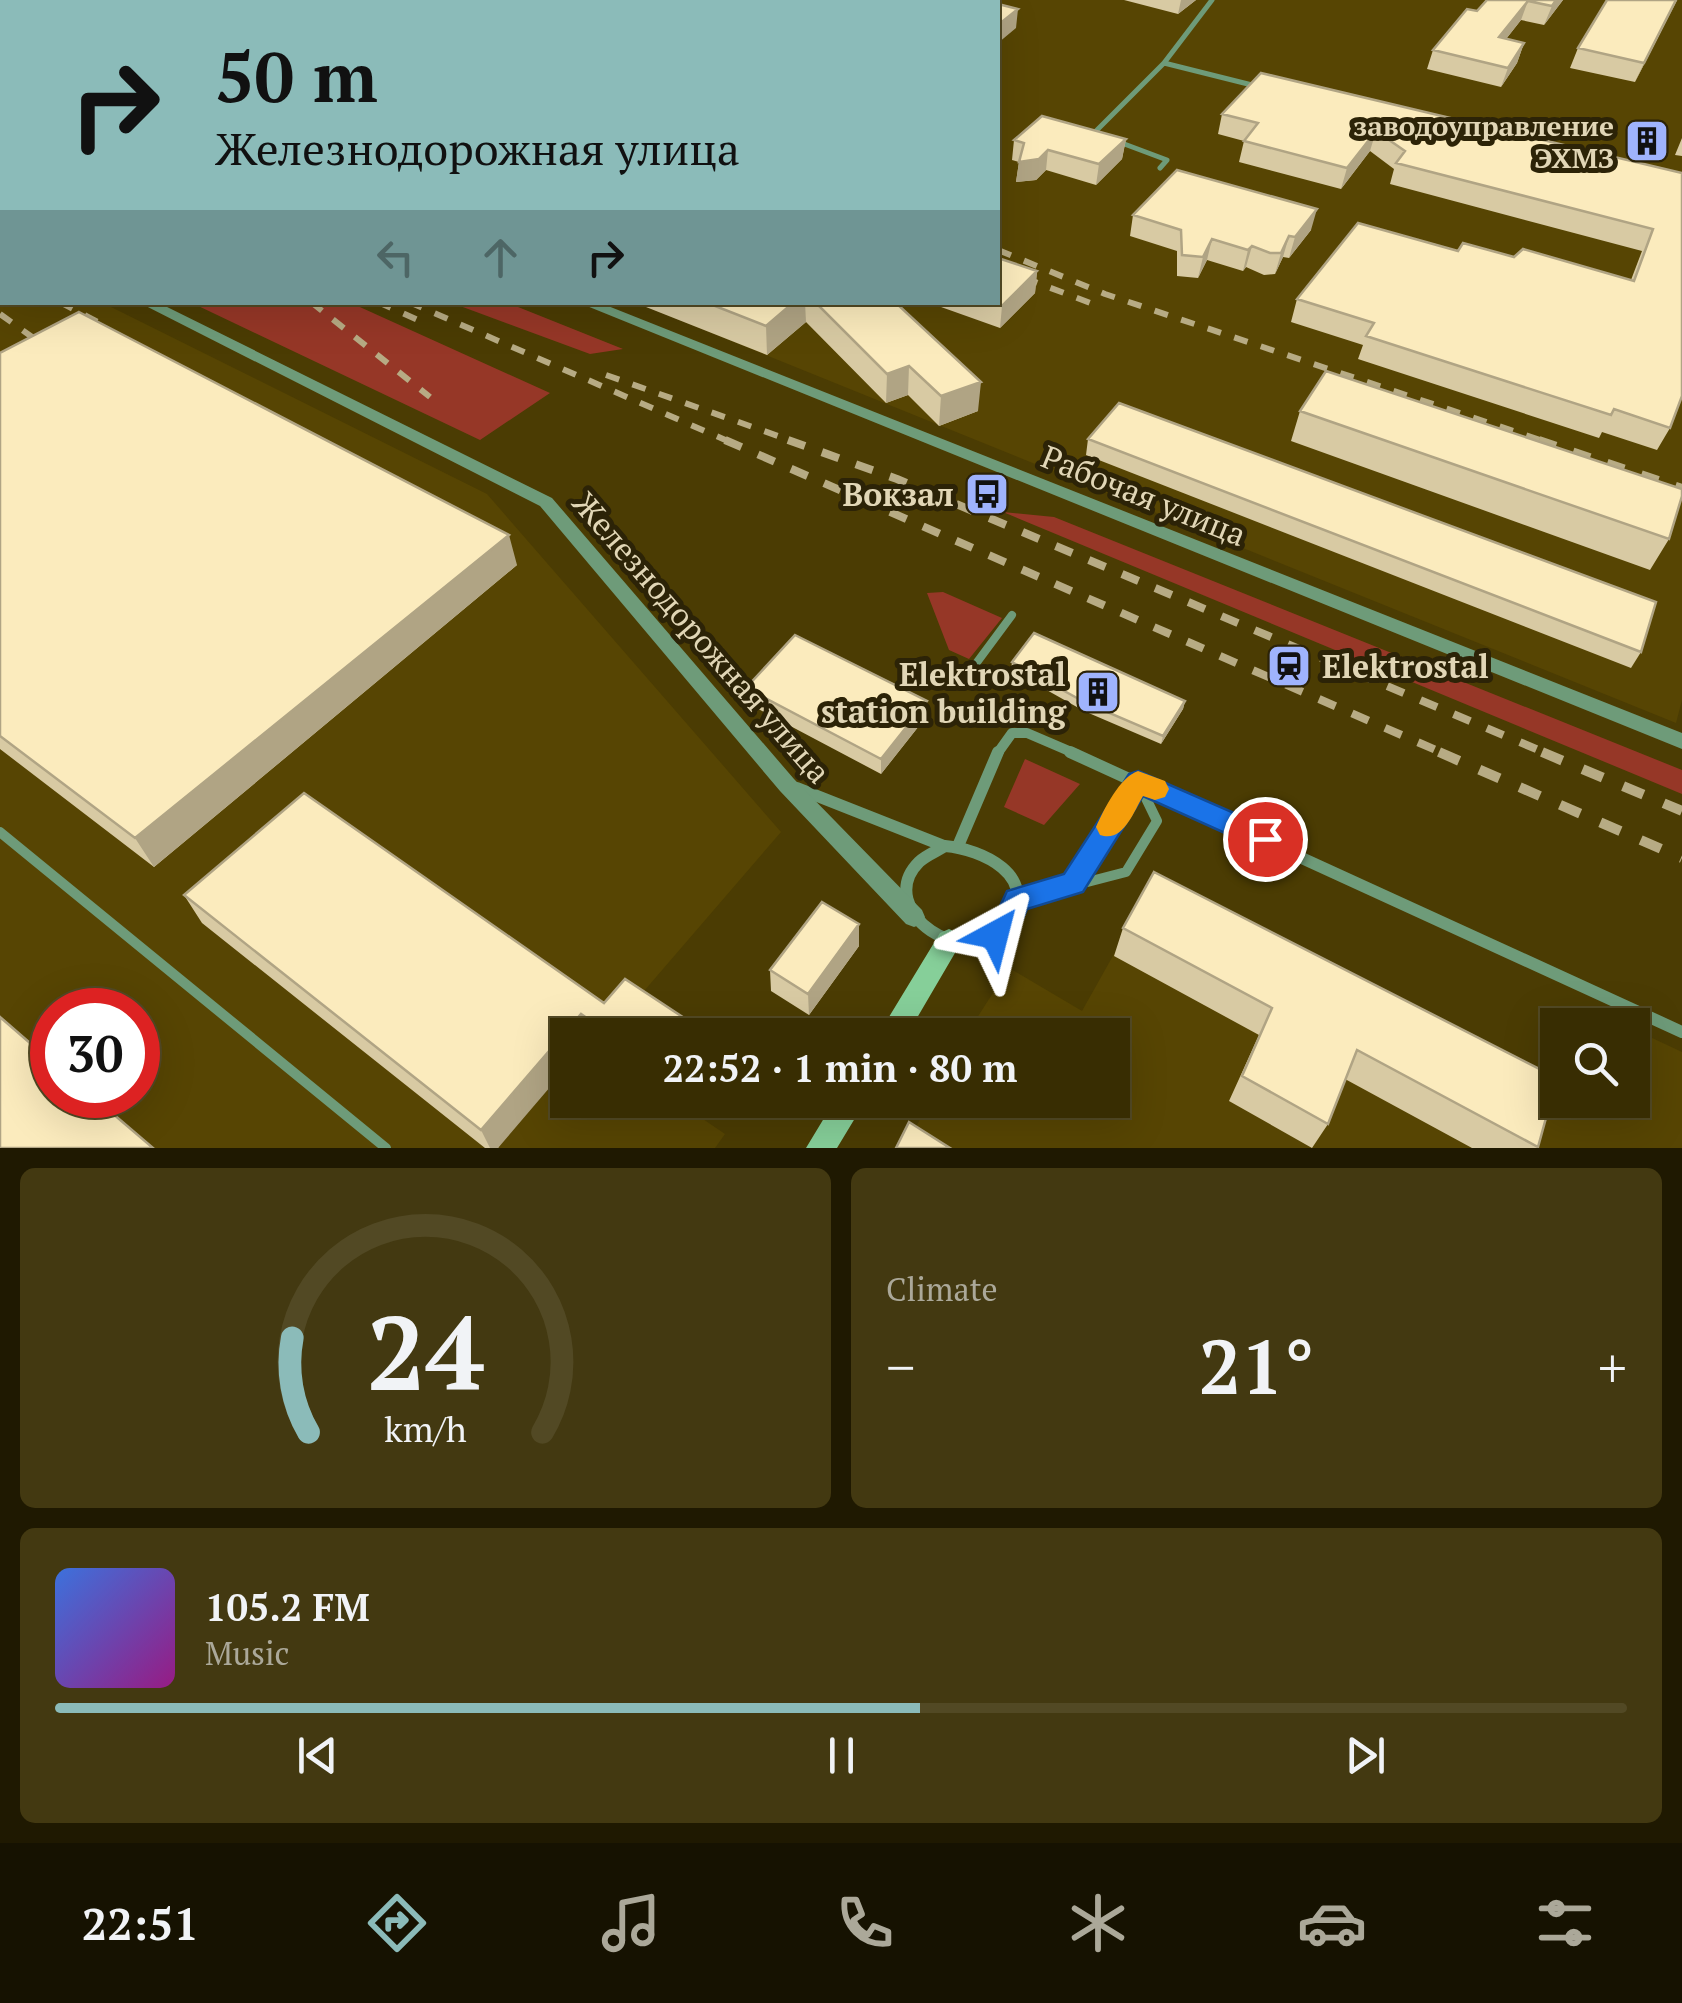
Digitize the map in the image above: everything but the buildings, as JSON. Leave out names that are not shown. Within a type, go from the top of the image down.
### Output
[{"type":"main road","points":[[902,1018],[949,942]]},
{"type":"main road","points":[[820,1148],[840,1118]]},
{"type":"street","name":"Железнодорожная улица","points":[[151,305],[546,502],[787,784],[914,918]]},
{"type":"street","name":"Рабочая улица","points":[[592,305],[1682,741]]},
{"type":"street","points":[[787,784],[952,846],[988,853],[1000,862],[1016,886],[1017,900],[1006,926],[981,941],[949,942],[914,918],[906,893],[912,869],[920,859],[952,846],[1003,741],[1012,733],[1042,737],[1682,1032]]},
{"type":"lane","points":[[1160,168],[1167,160],[1094,133],[1164,63],[1212,0]]},
{"type":"lane","points":[[1164,63],[1269,89]]},
{"type":"lane","points":[[972,669],[1012,615]]},
{"type":"lane","points":[[1073,884],[1138,782]]},
{"type":"lane","points":[[1017,900],[1126,872],[1158,821],[1138,782]]},
{"type":"lane","points":[[0,832],[386,1148]]},
{"type":"shaded area","points":[[1000,0],[1682,0],[1682,700],[1676,723],[642,305],[1000,305]]},
{"type":"shaded area","points":[[0,305],[107,305],[487,494],[781,832],[632,1005],[604,1018],[550,1018],[550,1118],[701,1118],[725,1134],[715,1148],[0,1148]]},
{"type":"shaded area","points":[[196,305],[355,305],[550,393],[480,440]]},
{"type":"shaded area","points":[[457,305],[513,305],[623,349],[590,354]]},
{"type":"shaded area","points":[[1003,512],[1054,517],[1682,770],[1682,794]]},
{"type":"shaded area","points":[[943,592],[1002,618],[969,659],[949,650],[927,593]]},
{"type":"shaded area","points":[[1025,759],[1080,784],[1044,825],[1004,807]]},
{"type":"shaded area","points":[[1114,954],[1479,1148],[905,1148],[921,1118],[1130,1118],[1130,1018],[977,1018],[1009,968],[1082,1011]]},
{"type":"shaded area","points":[[1650,1037],[1682,1052],[1682,1148],[1529,1148],[1540,1108],[1540,1118],[1650,1118]]},
{"type":"railway","points":[[1000,251],[1105,294],[1546,442]]},
{"type":"railway","points":[[1000,269],[1101,307]]},
{"type":"railway","points":[[66,305],[105,326]]},
{"type":"railway","points":[[315,305],[430,397]]},
{"type":"railway","points":[[385,305],[420,321]]},
{"type":"railway","points":[[416,305],[730,442]]},
{"type":"railway","points":[[0,314],[53,352]]},
{"type":"railway","points":[[606,375],[795,442]]},
{"type":"railway","points":[[725,440],[1445,754]]},
{"type":"railway","points":[[788,440],[897,479],[1548,754]]},
{"type":"railway","points":[[1539,440],[1682,488]]},
{"type":"railway","points":[[1439,752],[1682,858]]},
{"type":"railway","points":[[1542,752],[1682,811]]},
{"type":"slow traffic","points":[[1109,827],[1138,782],[1155,789]]},
{"type":"place","name":"заводоуправление ЭХМЗ","points":[[1647,141]]},
{"type":"place","name":"Вокзал","points":[[987,494]]},
{"type":"place","name":"Elektrostal","points":[[1289,666]]},
{"type":"place","name":"Elektrostal station building","points":[[1098,692]]},
{"type":"route","points":[[995,935],[1014,914],[1017,900],[1073,884],[1138,782],[1265,839]]}]
